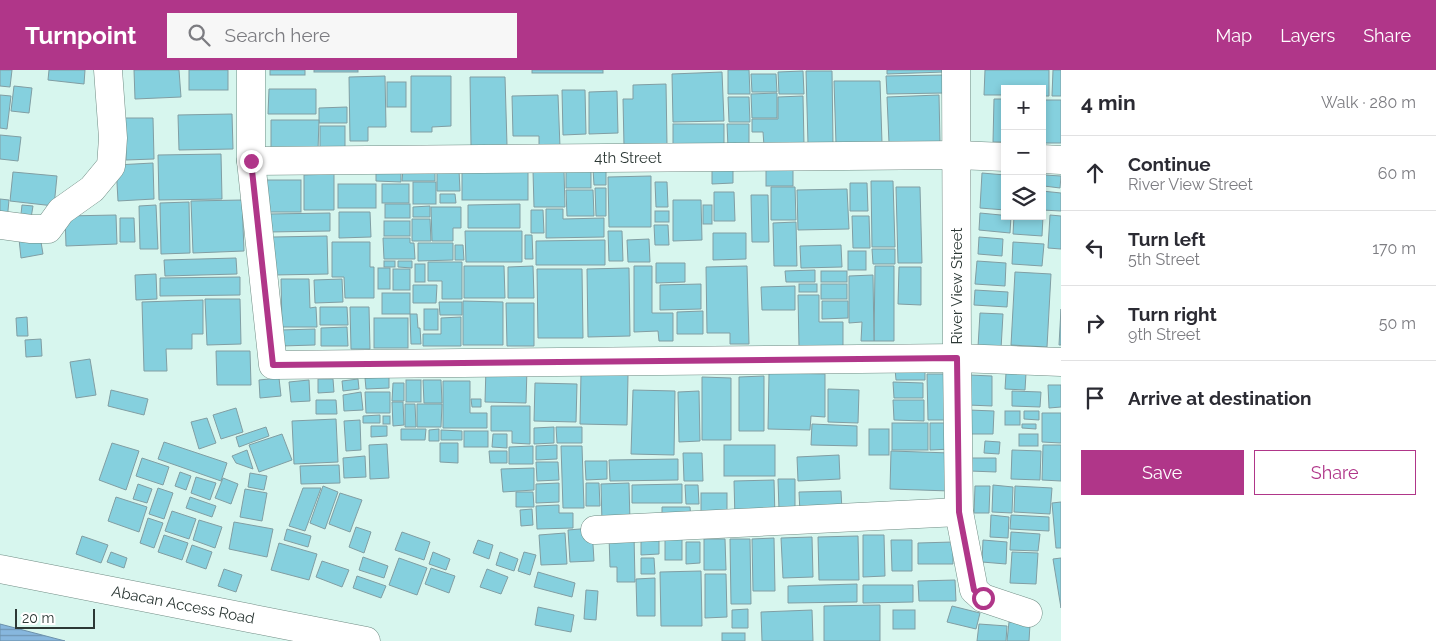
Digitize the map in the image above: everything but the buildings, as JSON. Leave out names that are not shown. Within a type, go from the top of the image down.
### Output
[{"type":"street","points":[[0,225],[48,229],[61,211],[92,189],[111,166],[113,138],[108,70]]},
{"type":"street","points":[[250,70],[251,161],[273,365],[957,358],[1061,362]]},
{"type":"street","name":"River View Street","points":[[956,70],[959,512],[974,590],[983,598],[1028,613]]},
{"type":"street","name":"4th Street","points":[[251,161],[957,155],[1001,157]]},
{"type":"street","points":[[1046,159],[1061,160]]},
{"type":"street","points":[[595,530],[959,512]]},
{"type":"street","name":"Abacan Access Road","points":[[0,568],[366,641]]},
{"type":"water","points":[[0,624],[65,641],[0,641]]},
{"type":"route","points":[[251,161],[273,365],[957,358],[959,512],[974,590],[983,598]]}]
